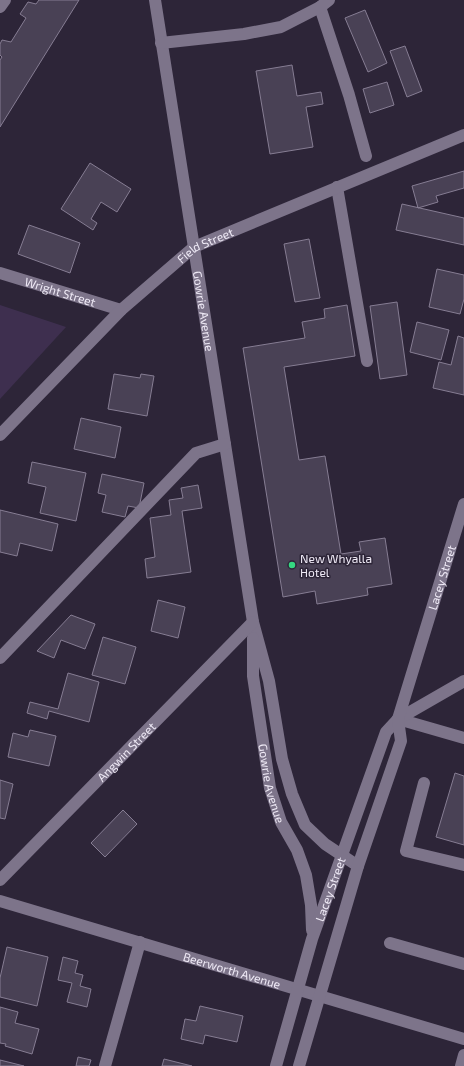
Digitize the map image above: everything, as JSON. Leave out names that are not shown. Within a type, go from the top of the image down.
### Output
[{"type":"street","points":[[0,7],[4,0]]},
{"type":"street","name":"Gowrie Avenue","points":[[155,0],[253,622],[269,681],[282,759],[292,794],[305,825],[325,844],[358,866]]},
{"type":"street","points":[[161,43],[244,34],[281,27],[324,4],[366,156]]},
{"type":"street","name":"Field Street","points":[[0,435],[121,310],[194,247],[464,135]]},
{"type":"street","points":[[337,187],[367,361]]},
{"type":"street","name":"Wright Street","points":[[0,273],[121,310]]},
{"type":"street","points":[[0,658],[196,453],[225,444]]},
{"type":"street","name":"Lacey Street","points":[[299,1066],[358,866],[401,741],[398,719],[464,504]]},
{"type":"street","name":"Gowrie Avenue","points":[[253,622],[253,676],[270,788],[281,822],[297,850],[306,875],[311,905],[312,939]]},
{"type":"street","name":"Angwin Street","points":[[0,880],[253,622]]},
{"type":"street","points":[[398,719],[464,680]]},
{"type":"street","points":[[398,719],[464,738]]},
{"type":"street","name":"Lacey Street","points":[[276,1066],[312,939],[386,732],[398,719]]},
{"type":"street","points":[[424,783],[406,851],[464,865]]},
{"type":"street","name":"Beerworth Avenue","points":[[0,902],[140,942],[464,1039]]},
{"type":"street","points":[[105,1066],[140,942]]},
{"type":"street","points":[[390,943],[464,964]]},
{"type":"street","points":[[461,1066],[464,1055]]},
{"type":"shaded area","points":[[0,305],[66,327],[0,399]]},
{"type":"building","points":[[39,0],[79,0],[0,127],[0,60],[2,57],[0,55],[0,44],[2,40],[11,42],[26,18],[20,14],[28,2],[36,4]]},
{"type":"building","points":[[365,10],[387,63],[368,72],[345,18]]},
{"type":"building","points":[[405,46],[422,91],[407,97],[390,51]]},
{"type":"building","points":[[292,65],[297,96],[321,92],[323,104],[306,107],[313,147],[270,154],[256,71]]},
{"type":"building","points":[[387,82],[394,105],[370,113],[363,89]]},
{"type":"building","points":[[90,163],[131,189],[117,212],[101,202],[91,219],[97,223],[93,230],[61,209]]},
{"type":"building","points":[[464,171],[464,188],[436,196],[438,202],[418,208],[412,186]]},
{"type":"building","points":[[402,204],[464,218],[464,245],[396,230]]},
{"type":"building","points":[[29,225],[80,243],[70,273],[18,254]]},
{"type":"building","points":[[309,239],[320,298],[295,302],[284,244]]},
{"type":"building","points":[[437,269],[464,275],[464,299],[460,314],[429,307]]},
{"type":"building","points":[[397,302],[407,375],[380,379],[370,306]]},
{"type":"building","points":[[347,305],[355,356],[284,367],[299,460],[325,456],[341,554],[361,551],[359,542],[385,538],[392,584],[367,588],[368,595],[317,604],[315,591],[283,597],[243,348],[305,338],[302,322],[325,318],[324,309]]},
{"type":"building","points":[[417,322],[449,330],[441,360],[410,352]]},
{"type":"building","points":[[458,336],[464,338],[464,395],[433,388],[439,362],[451,365]]},
{"type":"building","points":[[114,374],[140,378],[141,374],[154,376],[147,416],[108,409]]},
{"type":"building","points":[[81,418],[121,427],[115,458],[74,449]]},
{"type":"building","points":[[32,462],[86,473],[76,521],[40,513],[46,487],[28,483]]},
{"type":"building","points":[[102,474],[144,483],[139,508],[128,506],[125,517],[102,512],[106,495],[98,493]]},
{"type":"building","points":[[198,485],[202,508],[182,511],[191,572],[147,578],[145,559],[155,557],[150,518],[171,515],[169,500],[183,498],[181,488]]},
{"type":"building","points":[[0,510],[58,524],[52,551],[20,543],[17,556],[0,552]]},
{"type":"building","points":[[158,600],[185,607],[178,638],[151,631]]},
{"type":"building","points":[[71,615],[95,624],[85,649],[61,640],[54,658],[37,651]]},
{"type":"building","points":[[103,637],[136,647],[125,684],[92,675]]},
{"type":"building","points":[[68,673],[99,682],[89,722],[49,711],[47,719],[27,713],[30,702],[58,709]]},
{"type":"building","points":[[30,730],[56,736],[49,766],[8,757],[13,733],[28,737]]},
{"type":"building","points":[[455,773],[464,776],[464,845],[436,837]]},
{"type":"building","points":[[0,780],[13,784],[5,819],[0,818]]},
{"type":"building","points":[[123,810],[137,824],[105,857],[91,843]]},
{"type":"building","points":[[7,947],[48,957],[37,1006],[0,997],[0,978]]},
{"type":"building","points":[[63,957],[78,961],[75,973],[83,975],[80,986],[91,989],[87,1007],[67,1002],[72,983],[58,980]]},
{"type":"building","points":[[200,1006],[243,1016],[237,1042],[205,1035],[203,1044],[181,1039],[185,1019],[196,1021]]},
{"type":"building","points":[[0,1007],[18,1012],[15,1023],[39,1029],[32,1054],[5,1046],[6,1044],[0,1043]]},
{"type":"building","points":[[78,1057],[91,1060],[89,1066],[76,1066]]},
{"type":"building","points":[[164,1059],[192,1066],[162,1066]]},
{"type":"building","points":[[0,1060],[24,1066],[0,1066]]},
{"type":"place","name":"New Whyalla Hotel","points":[[292,565]]}]
